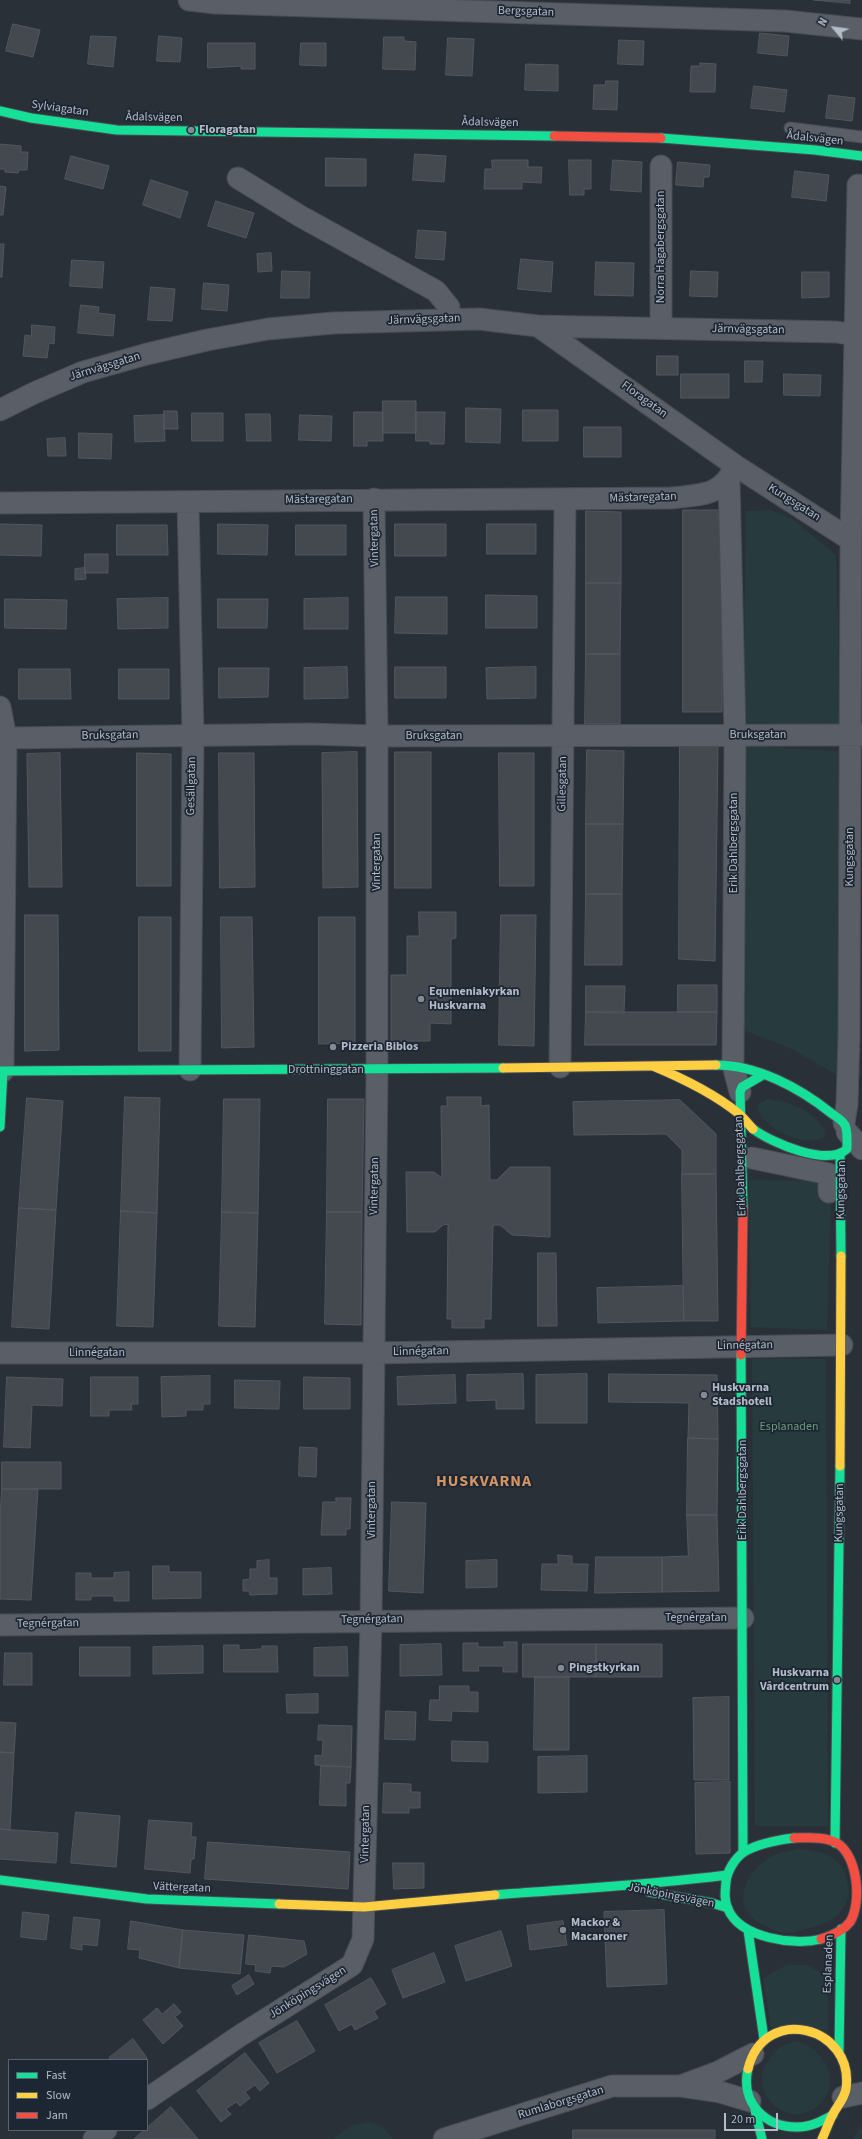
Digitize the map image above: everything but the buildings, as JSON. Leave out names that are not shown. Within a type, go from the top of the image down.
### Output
[{"type":"street","name":"Bergsgatan","points":[[189,0],[215,3],[785,21],[862,29]]},
{"type":"street","name":"Sylviagatan","points":[[0,111],[31,118],[117,130]]},
{"type":"street","name":"Ådalsvägen","points":[[117,130],[662,138],[815,150],[862,156]]},
{"type":"street","name":"Norra Hagabergsgatan","points":[[661,166],[661,328]]},
{"type":"street","points":[[238,178],[300,216],[436,291],[449,307],[448,320]]},
{"type":"street","name":"Kungsgatan","points":[[835,1842],[842,1345],[840,1156],[847,1149],[846,1127],[856,735],[851,540],[859,336],[858,185]]},
{"type":"street","name":"Järnvägsgatan","points":[[0,410],[34,393],[83,372],[207,340],[268,329],[333,323],[479,319],[538,326],[836,332],[859,336]]},
{"type":"street","name":"Floragatan","points":[[538,326],[732,473]]},
{"type":"street","name":"Kungsgatan","points":[[732,473],[851,540]]},
{"type":"street","name":"Mästaregatan","points":[[0,503],[374,499],[565,500],[672,498],[712,493],[732,473]]},
{"type":"street","name":"Erik Dahlbergsgatan","points":[[732,473],[735,735],[732,1065],[740,1092],[743,1181],[741,1346],[743,1852]]},
{"type":"street","name":"Vintergatan","points":[[364,1907],[371,1620],[377,1070],[377,736],[374,499]]},
{"type":"street","name":"Gillesgatan","points":[[560,1068],[565,500]]},
{"type":"street","name":"Gesällgatan","points":[[188,502],[193,735],[190,1070]]},
{"type":"street","points":[[0,707],[6,738],[0,1127]]},
{"type":"street","name":"Bruksgatan","points":[[6,738],[310,734],[377,736],[856,735]]},
{"type":"street","name":"Drottninggatan","points":[[1,1071],[377,1070],[732,1065],[761,1076],[778,1080],[814,1099],[846,1127]]},
{"type":"street","name":"Drottninggatan","points":[[653,1066],[697,1087],[740,1116],[754,1131],[780,1143],[803,1152],[834,1157],[840,1156],[862,1158]]},
{"type":"street","points":[[740,1092],[752,1080],[761,1076]]},
{"type":"street","points":[[846,1127],[862,1150]]},
{"type":"street","points":[[752,1158],[829,1174],[829,1192]]},
{"type":"street","name":"Linnégatan","points":[[0,1353],[373,1353],[842,1345]]},
{"type":"street","name":"Tegnérgatan","points":[[0,1625],[371,1620],[743,1618]]},
{"type":"street","points":[[835,1842],[811,1838],[794,1838],[762,1844],[743,1852],[727,1875],[725,1891],[728,1908],[733,1918],[748,1930],[762,1936],[796,1942],[820,1939],[841,1929]]},
{"type":"street","name":"Esplanaden","points":[[835,1842],[851,1859],[858,1873],[860,1886],[859,1912],[841,1929],[839,2052]]},
{"type":"street","points":[[851,1859],[862,1859]]},
{"type":"street","name":"Jönköpingsvägen","points":[[148,2098],[241,2035],[352,1965],[363,1939],[364,1907],[613,1885],[667,1883],[727,1875]]},
{"type":"street","name":"Vättergatan","points":[[0,1880],[147,1899],[364,1907]]},
{"type":"street","name":"Jönköpingsvägen","points":[[613,1885],[712,1903],[728,1908]]},
{"type":"street","points":[[748,1930],[759,2047],[748,2074],[747,2088],[762,2139]]},
{"type":"street","points":[[752,2105],[770,2120],[785,2126],[796,2128],[817,2125],[833,2115],[853,2095],[846,2086],[854,2077],[839,2052],[826,2041],[805,2029],[792,2028],[781,2030],[759,2047]]},
{"type":"street","name":"Rumlaborgsgatan","points":[[680,2086],[718,2072],[759,2047]]},
{"type":"street","name":"Rumlaborgsgatan","points":[[444,2139],[612,2086],[680,2086],[720,2092],[752,2105]]},
{"type":"street","points":[[822,2139],[833,2115]]},
{"type":"street","points":[[94,2139],[105,2131]]},
{"type":"lane","points":[[790,128],[862,137]]},
{"type":"green space","points":[[770,510],[791,518],[836,555],[841,726],[743,723],[746,511]]},
{"type":"green space","points":[[746,746],[838,751],[840,1077],[792,1049],[743,1030]]},
{"type":"green space","points":[[768,1099],[785,1102],[808,1112],[825,1131],[824,1137],[807,1141],[797,1139],[777,1130],[762,1117],[757,1110],[759,1104]]},
{"type":"green space","points":[[749,1180],[825,1181],[831,1197],[827,1330],[751,1327]]},
{"type":"green space","name":"Esplanaden","points":[[752,1359],[826,1359],[828,1826],[755,1826]]},
{"type":"green space","points":[[798,1849],[822,1853],[836,1860],[845,1872],[849,1896],[839,1914],[830,1921],[798,1931],[782,1933],[763,1925],[752,1918],[746,1909],[743,1899],[744,1890],[754,1871],[762,1863],[772,1856]]},
{"type":"green space","points":[[787,1965],[808,1965],[822,1974],[828,1975],[828,2031],[771,2027],[763,1978]]},
{"type":"green space","points":[[798,2041],[814,2050],[821,2056],[829,2072],[830,2080],[829,2089],[825,2098],[813,2109],[800,2114],[787,2113],[776,2106],[767,2097],[762,2085],[763,2071],[773,2054],[782,2046]]},
{"type":"green space","points":[[369,2122],[383,2128],[392,2139],[333,2139],[353,2125]]},
{"type":"green space","points":[[862,2125],[862,2139],[853,2139]]},
{"type":"traffic: fast","points":[[0,111],[31,118],[117,130],[554,136]]},
{"type":"traffic: fast","points":[[661,138],[815,150],[862,156]]},
{"type":"traffic: fast","points":[[716,1065],[747,1069],[777,1080],[806,1095],[844,1123],[847,1131],[847,1149],[838,1154],[813,1154],[773,1141],[753,1129]]},
{"type":"traffic: fast","points":[[0,1071],[503,1068]]},
{"type":"traffic: fast","points":[[0,1127],[3,1071]]},
{"type":"traffic: fast","points":[[743,1208],[740,1092],[742,1087],[761,1076]]},
{"type":"traffic: fast","points":[[840,1156],[841,1256]]},
{"type":"traffic: fast","points":[[741,1355],[743,1852]]},
{"type":"traffic: fast","points":[[835,1843],[840,1466]]},
{"type":"traffic: fast","points":[[794,1838],[762,1844],[744,1852],[735,1861],[730,1869],[725,1889],[727,1906],[734,1919],[744,1927],[769,1938],[797,1941],[821,1939]]},
{"type":"traffic: fast","points":[[495,1895],[640,1884],[727,1875]]},
{"type":"traffic: fast","points":[[0,1880],[147,1899],[279,1904]]},
{"type":"traffic: fast","points":[[649,1892],[712,1903],[728,1908]]},
{"type":"traffic: fast","points":[[839,2052],[841,1929]]},
{"type":"traffic: fast","points":[[748,1930],[764,2039]]},
{"type":"traffic: fast","points":[[748,2069],[746,2081],[752,2102],[758,2111],[775,2123],[786,2126],[803,2127],[833,2115]]},
{"type":"traffic: fast","points":[[755,2110],[762,2139]]},
{"type":"traffic: slow","points":[[503,1068],[716,1065]]},
{"type":"traffic: slow","points":[[653,1066],[686,1081],[718,1099],[738,1113],[753,1129]]},
{"type":"traffic: slow","points":[[840,1466],[841,1256]]},
{"type":"traffic: slow","points":[[279,1904],[364,1907],[495,1895]]},
{"type":"traffic: slow","points":[[748,2069],[757,2048],[771,2035],[788,2030],[806,2031],[823,2038],[837,2050],[845,2067],[846,2089],[822,2139]]},
{"type":"traffic: jam","points":[[554,136],[661,138]]},
{"type":"traffic: jam","points":[[741,1355],[743,1208]]},
{"type":"traffic: jam","points":[[794,1838],[821,1838],[837,1843],[844,1849],[850,1858],[854,1869],[857,1892],[854,1914],[850,1922],[844,1928],[837,1933],[821,1939]]},
{"type":"place","name":"Floragatan","points":[[191,130]]},
{"type":"place","name":"Equmeniakyrkan Huskvarna","points":[[421,999]]},
{"type":"place","name":"Pizzeria Biblos","points":[[333,1047]]},
{"type":"place","name":"Huskvarna Stadshotell","points":[[704,1395]]},
{"type":"place","name":"Pingstkyrkan","points":[[561,1668]]},
{"type":"place","name":"Huskvarna Vårdcentrum","points":[[837,1680]]},
{"type":"place","name":"Mackor & Macaroner","points":[[563,1930]]},
{"type":"district","name":"HUSKVARNA","points":[[484,1482]]}]
